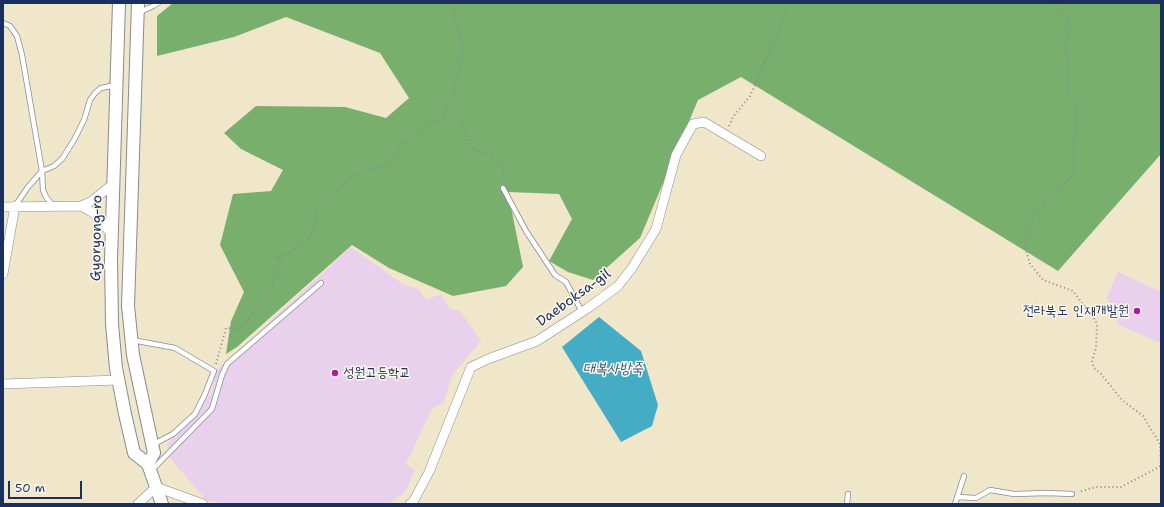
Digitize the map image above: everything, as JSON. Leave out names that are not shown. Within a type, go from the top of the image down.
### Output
[{"type":"street","name":"Gyoryong-ro","points":[[119,3],[111,234],[112,324],[118,380],[134,453],[150,468]]},
{"type":"street","points":[[138,8],[128,298],[137,378],[154,453],[150,468],[162,504]]},
{"type":"street","name":"Daeboksa-gil","points":[[410,504],[413,502],[428,472],[471,367],[488,359],[537,341],[582,312],[618,286],[632,268],[656,229],[676,155],[693,124],[704,122],[761,156]]},
{"type":"street","points":[[3,207],[81,206],[92,201],[113,184]]},
{"type":"street","points":[[3,274],[15,206]]},
{"type":"street","points":[[81,206],[92,212],[100,219],[111,234]]},
{"type":"street","points":[[3,384],[118,380]]},
{"type":"street","points":[[138,504],[156,487]]},
{"type":"street","points":[[156,487],[203,504]]},
{"type":"lane","points":[[138,8],[153,6],[158,3]]},
{"type":"lane","points":[[3,23],[10,26],[17,36],[22,55],[42,171],[43,190],[53,206]]},
{"type":"lane","points":[[15,206],[28,187],[42,171],[54,166],[62,159],[81,127],[90,100],[95,93],[101,88],[116,85]]},
{"type":"lane","points":[[503,188],[526,231],[556,275],[566,282],[582,312]]},
{"type":"lane","points":[[150,468],[212,409],[222,375],[227,364],[321,283]]},
{"type":"lane","points":[[132,340],[175,348],[214,371],[195,414],[173,434],[152,445]]},
{"type":"lane","points":[[955,504],[964,476]]},
{"type":"lane","points":[[957,496],[976,498],[990,490],[1014,494],[1072,494]]},
{"type":"lane","points":[[847,504],[848,494]]},
{"type":"path","points":[[214,371],[226,328],[239,329],[246,324],[259,303],[267,298],[273,284],[276,268],[282,263],[275,257],[284,256],[308,241],[315,224],[318,204],[351,178],[376,167],[387,169],[401,144],[426,126],[442,119],[449,101],[452,98],[464,49],[454,16],[455,8],[453,3]]},
{"type":"path","points":[[724,134],[733,117],[750,96],[785,17],[786,3]]},
{"type":"path","points":[[1053,3],[1068,19],[1070,26],[1065,52],[1069,60],[1069,91],[1077,115],[1073,170],[1070,179],[1045,199],[1024,242],[1030,264],[1043,280],[1072,291],[1096,321],[1096,348],[1092,361],[1094,368],[1101,374],[1122,400],[1142,416],[1160,444],[1161,466],[1121,487],[1096,487],[1072,494]]},
{"type":"path","points":[[447,107],[462,123],[473,149],[489,154],[503,166],[503,188]]},
{"type":"shaded area","name":"성원고등학교","points":[[351,247],[404,285],[419,289],[426,300],[441,294],[450,309],[460,311],[481,341],[452,376],[444,402],[432,409],[406,464],[415,470],[405,492],[388,504],[227,504],[206,500],[170,458],[167,445],[212,392],[216,371]]},
{"type":"shaded area","name":"전라북도 인재개발원","points":[[1118,272],[1161,292],[1161,343],[1118,325],[1107,297]]},
{"type":"green space","points":[[173,3],[1161,3],[1161,154],[1058,271],[741,77],[698,100],[640,238],[593,280],[568,272],[549,261],[572,219],[559,194],[508,192],[523,267],[506,286],[453,296],[389,268],[352,245],[237,347],[226,354],[231,321],[244,292],[220,245],[233,194],[271,191],[283,170],[241,149],[224,133],[256,106],[345,107],[386,118],[409,98],[380,53],[286,17],[234,37],[157,56],[157,16]]},
{"type":"water","name":"대복사방죽","points":[[599,317],[641,351],[658,405],[652,426],[621,442],[562,347]]},
{"type":"place","name":"전라북도 인재개발원","points":[[1137,311]]},
{"type":"place","name":"성원고등학교","points":[[335,373]]}]
